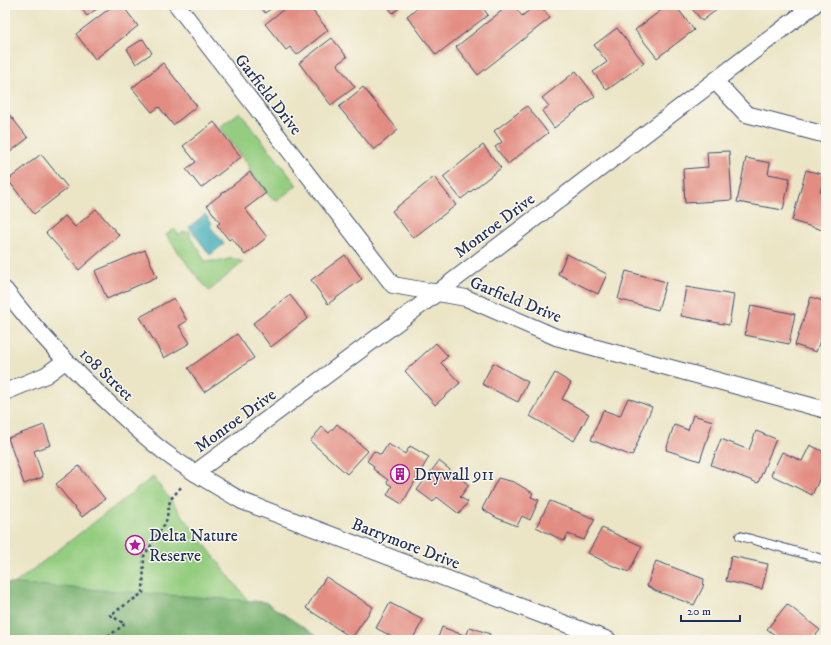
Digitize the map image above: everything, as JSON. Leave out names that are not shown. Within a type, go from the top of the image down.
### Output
[{"type":"street","name":"Garfield Drive","points":[[177,5],[393,285],[466,298],[556,337],[826,410]]},
{"type":"street","name":"Monroe Drive","points":[[189,479],[437,293],[814,5]]},
{"type":"street","points":[[715,81],[746,114],[826,135]]},
{"type":"street","name":"108 Street","points":[[5,290],[28,320],[65,361],[189,479]]},
{"type":"street","points":[[5,392],[46,375],[65,361]]},
{"type":"street","name":"Barrymore Drive","points":[[189,479],[242,501],[608,640]]},
{"type":"lane","points":[[740,536],[826,560]]},
{"type":"path","points":[[103,640],[125,624],[110,615],[143,593],[144,556],[166,522],[170,500],[189,479]]},
{"type":"green space","points":[[240,112],[296,184],[296,186],[278,200],[271,198],[249,171],[250,167],[220,127]]},
{"type":"green space","points":[[174,229],[179,235],[184,232],[190,232],[190,236],[197,248],[199,248],[205,261],[221,261],[232,258],[243,262],[209,291],[166,235]]},
{"type":"green space","name":"Delta Nature Reserve","points":[[153,477],[278,640],[5,640],[5,591]]},
{"type":"green space","points":[[5,583],[265,602],[323,640],[5,640]]},
{"type":"water","points":[[205,214],[212,224],[210,226],[224,244],[210,255],[189,227]]},
{"type":"building","points":[[79,5],[102,5],[87,16]]},
{"type":"building","points":[[114,5],[122,5],[138,26],[95,59],[76,34]]},
{"type":"building","points":[[259,5],[276,5],[265,13]]},
{"type":"building","points":[[289,5],[308,5],[328,30],[297,55],[290,47],[286,50],[265,24]]},
{"type":"building","points":[[386,5],[403,5],[393,13]]},
{"type":"building","points":[[421,5],[481,5],[488,15],[436,55],[407,16]]},
{"type":"building","points":[[509,5],[513,5],[522,16],[536,5],[540,5],[550,18],[478,75],[456,47]]},
{"type":"building","points":[[668,5],[675,5],[694,30],[657,58],[635,30]]},
{"type":"building","points":[[689,5],[723,5],[702,21]]},
{"type":"building","points":[[617,28],[644,63],[607,90],[593,72],[607,62],[594,45]]},
{"type":"building","points":[[332,38],[347,57],[337,64],[355,87],[331,105],[299,63]]},
{"type":"building","points":[[143,39],[152,53],[136,64],[127,49]]},
{"type":"building","points":[[163,63],[197,106],[173,125],[159,107],[152,112],[132,88]]},
{"type":"building","points":[[576,71],[595,96],[554,128],[542,111],[549,106],[542,98]]},
{"type":"building","points":[[363,87],[398,130],[374,150],[339,107]]},
{"type":"building","points":[[527,106],[548,133],[508,164],[495,147],[502,142],[494,131]]},
{"type":"building","points":[[5,109],[28,138],[5,156]]},
{"type":"building","points":[[214,122],[241,157],[201,188],[186,169],[196,162],[183,146]]},
{"type":"building","points":[[483,145],[501,168],[461,199],[443,177]]},
{"type":"building","points":[[729,151],[732,200],[685,203],[683,169],[708,167],[707,152]]},
{"type":"building","points":[[41,154],[68,188],[34,214],[8,180]]},
{"type":"building","points":[[746,158],[770,163],[768,174],[790,178],[783,210],[737,202]]},
{"type":"building","points":[[806,170],[825,175],[820,192],[826,193],[826,231],[792,221]]},
{"type":"building","points":[[250,172],[266,193],[245,209],[267,237],[245,255],[232,238],[229,240],[217,225],[220,223],[207,205]]},
{"type":"building","points":[[434,177],[456,205],[413,238],[392,211]]},
{"type":"building","points":[[96,209],[119,235],[79,270],[46,233],[65,216],[75,227]]},
{"type":"building","points":[[145,250],[157,277],[107,299],[95,271]]},
{"type":"building","points":[[567,254],[607,274],[598,294],[558,274]]},
{"type":"building","points":[[345,255],[362,279],[328,304],[311,280]]},
{"type":"building","points":[[626,271],[666,282],[658,310],[618,299]]},
{"type":"building","points":[[686,287],[734,295],[729,325],[681,316]]},
{"type":"building","points":[[290,295],[308,318],[271,347],[253,323]]},
{"type":"building","points":[[811,297],[826,302],[826,323],[816,352],[795,345]]},
{"type":"building","points":[[174,298],[187,321],[179,326],[190,343],[164,358],[140,317]]},
{"type":"building","points":[[751,305],[795,314],[789,344],[745,335]]},
{"type":"building","points":[[237,334],[254,358],[204,392],[188,368]]},
{"type":"building","points":[[436,343],[448,356],[441,363],[460,383],[435,405],[405,371]]},
{"type":"building","points":[[493,363],[528,382],[518,402],[482,384]]},
{"type":"building","points":[[555,373],[571,383],[562,399],[589,414],[574,441],[530,416]]},
{"type":"building","points":[[628,398],[652,407],[632,456],[591,440],[603,410],[620,416]]},
{"type":"building","points":[[693,415],[713,421],[700,461],[666,450],[674,425],[688,430]]},
{"type":"building","points":[[337,424],[368,451],[347,474],[310,441],[322,427],[329,433]]},
{"type":"building","points":[[44,425],[51,445],[34,451],[43,477],[24,484],[8,438]]},
{"type":"building","points":[[756,431],[776,439],[758,483],[711,465],[721,439],[749,450]]},
{"type":"building","name":"Drywall 911","points":[[388,444],[405,454],[410,446],[429,457],[402,504],[387,495],[392,486],[387,483],[388,480],[373,469],[374,466],[367,461],[374,451],[381,455]]},
{"type":"building","points":[[810,445],[826,453],[826,465],[812,495],[771,475],[782,452],[802,461]]},
{"type":"building","points":[[439,461],[469,485],[460,497],[468,502],[459,514],[437,497],[433,502],[417,490]]},
{"type":"building","points":[[79,466],[105,499],[82,517],[56,484]]},
{"type":"building","points":[[498,478],[514,482],[533,493],[531,497],[539,500],[530,520],[522,516],[517,526],[497,518],[482,509]]},
{"type":"building","points":[[550,501],[595,519],[584,540],[568,534],[564,541],[536,527]]},
{"type":"building","points":[[602,528],[642,546],[629,572],[611,565],[588,553]]},
{"type":"building","points":[[731,556],[768,564],[762,589],[726,581]]},
{"type":"building","points":[[656,561],[704,579],[703,587],[694,605],[656,591],[647,586]]},
{"type":"building","points":[[326,577],[373,607],[352,638],[306,608]]},
{"type":"building","points":[[390,603],[423,620],[412,640],[398,640],[376,628]]},
{"type":"building","points":[[787,604],[820,630],[812,640],[781,640],[767,629]]},
{"type":"building","points":[[442,627],[466,636],[470,627],[490,634],[488,640],[437,640]]},
{"type":"place","name":"Drywall 911","points":[[400,474]]},
{"type":"place","name":"Delta Nature Reserve","points":[[135,545]]}]
